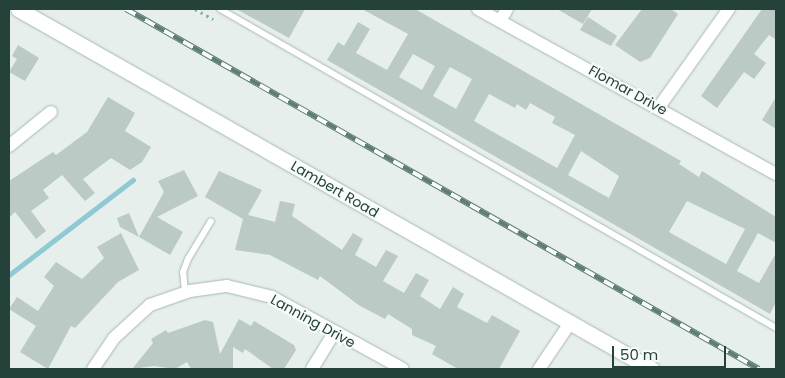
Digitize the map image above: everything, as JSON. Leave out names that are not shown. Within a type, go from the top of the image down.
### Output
[{"type":"main road","name":"Lambert Road","points":[[18,9],[652,369]]},
{"type":"street","name":"Flomar Drive","points":[[478,9],[660,107],[776,174]]},
{"type":"street","points":[[500,21],[507,9]]},
{"type":"street","points":[[660,107],[729,9]]},
{"type":"street","points":[[9,146],[51,112]]},
{"type":"street","name":"Lanning Drive","points":[[93,369],[114,338],[150,305],[187,292],[227,286],[272,297],[334,334],[403,369]]},
{"type":"street","points":[[539,369],[570,323]]},
{"type":"street","points":[[312,369],[334,334]]},
{"type":"lane","points":[[220,9],[776,328]]},
{"type":"lane","points":[[187,292],[183,272],[188,259],[211,221]]},
{"type":"building","points":[[236,9],[305,9],[289,38]]},
{"type":"building","points":[[362,9],[415,9],[681,161],[679,164],[699,177],[702,171],[776,217],[776,243],[758,233],[737,271],[759,283],[776,253],[776,302],[770,314],[327,60],[338,42],[344,46],[358,22],[370,29],[356,53],[387,70],[408,34]],"holes":[[[413,54],[435,66],[422,90],[399,77]],[[450,67],[472,79],[456,109],[433,96]],[[489,94],[515,108],[517,104],[526,110],[530,103],[555,117],[552,123],[575,135],[557,168],[474,121]],[[581,151],[619,176],[609,198],[568,175]],[[687,201],[745,229],[726,264],[669,232]]]},
{"type":"building","points":[[557,9],[592,9],[583,24]]},
{"type":"building","points":[[642,9],[671,9],[678,14],[650,58],[640,62],[615,45]]},
{"type":"building","points":[[762,9],[776,9],[776,40],[769,35],[754,54],[766,63],[754,79],[744,72],[717,108],[701,96]]},
{"type":"building","points":[[588,17],[617,36],[611,46],[580,30]]},
{"type":"building","points":[[18,45],[39,58],[25,81],[9,72],[17,59],[12,56]]},
{"type":"building","points":[[108,97],[135,113],[125,131],[151,147],[142,162],[130,170],[111,158],[83,179],[95,193],[85,201],[62,175],[43,190],[49,198],[31,211],[46,231],[36,239],[15,212],[9,218],[9,181],[53,152],[56,155],[87,132]]},
{"type":"building","points":[[776,97],[776,129],[762,120]]},
{"type":"building","points":[[184,170],[198,196],[157,217],[183,232],[170,255],[139,237],[164,192],[158,181]]},
{"type":"building","points":[[219,171],[262,190],[248,215],[275,222],[280,201],[295,204],[292,216],[342,250],[353,233],[363,239],[355,255],[376,267],[386,250],[398,256],[383,281],[404,293],[416,273],[429,280],[420,296],[440,309],[453,287],[464,294],[457,307],[487,323],[492,315],[520,331],[499,369],[458,369],[432,354],[436,346],[412,335],[412,329],[388,314],[385,319],[360,306],[320,276],[318,280],[270,255],[235,250],[243,219],[205,197]]},
{"type":"building","points":[[129,213],[139,237],[120,227],[117,218]]},
{"type":"building","points":[[121,233],[139,270],[118,282],[75,328],[71,326],[48,369],[20,352],[36,326],[9,309],[17,297],[38,311],[54,286],[44,277],[56,262],[82,279],[104,258],[97,247]]},
{"type":"building","points":[[239,319],[251,326],[254,321],[294,345],[296,350],[284,369],[273,369],[245,349],[243,353],[233,347],[233,369],[191,369],[187,362],[175,369],[154,366],[132,369],[153,343],[151,339],[166,330],[168,333],[205,320],[213,322],[220,354]]},
{"type":"waterway","points":[[9,275],[133,180]]},
{"type":"railway","points":[[126,9],[759,369]]}]
